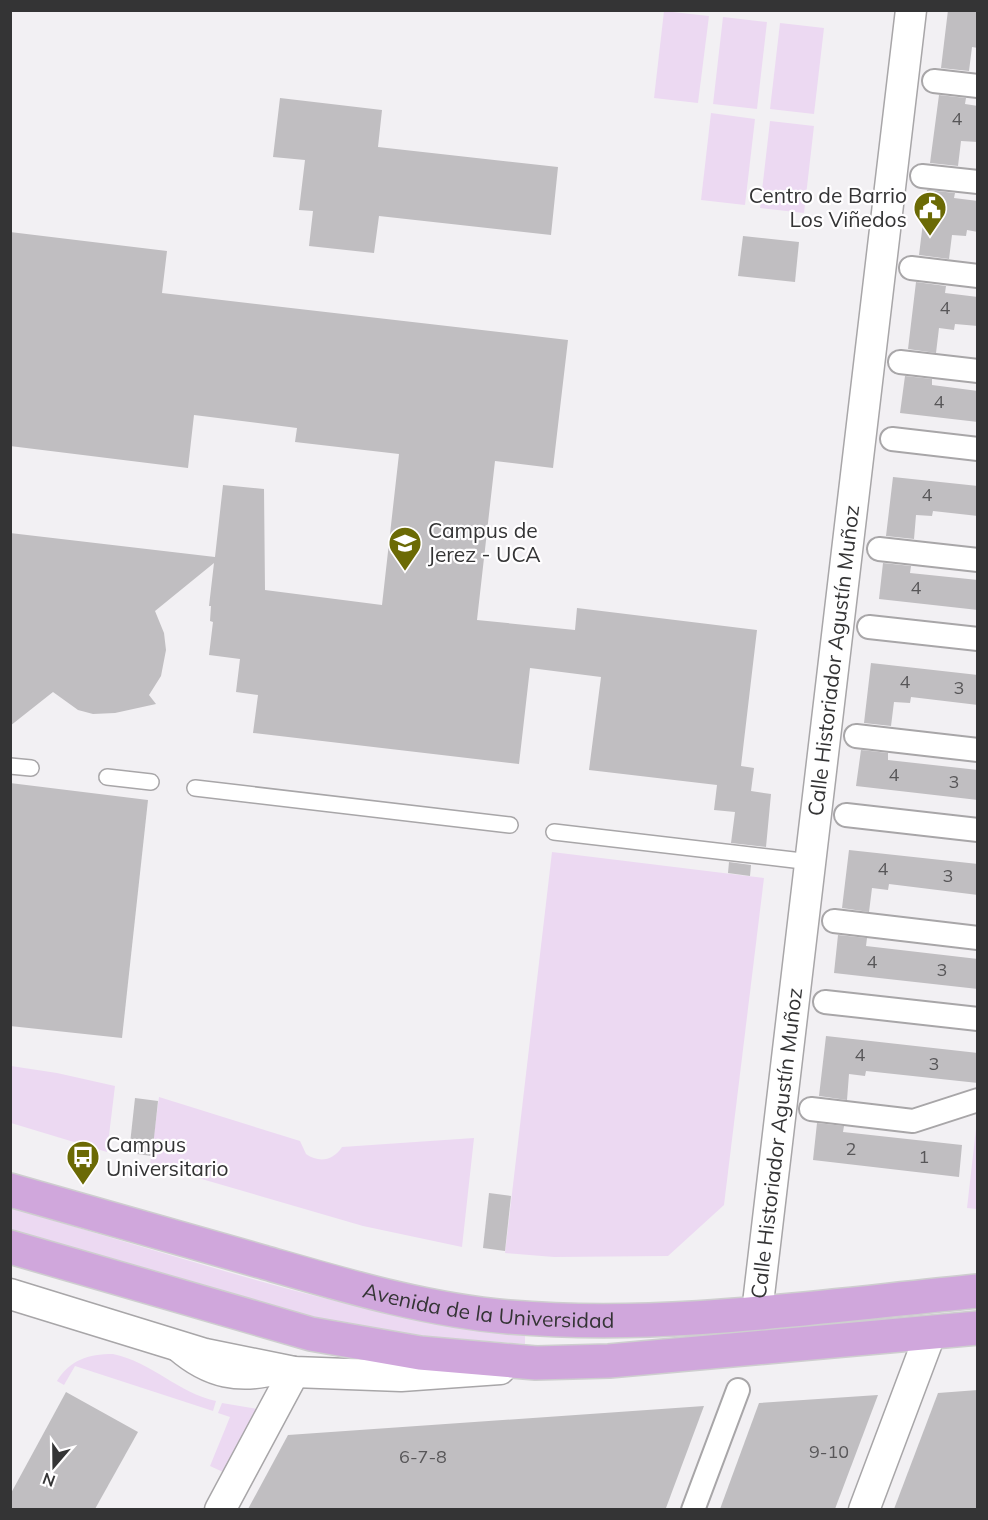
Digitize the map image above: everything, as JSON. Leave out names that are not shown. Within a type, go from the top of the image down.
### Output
[{"type":"main road","name":"Avenida de la Universidad","points":[[10,1190],[340,1284],[424,1305],[506,1317],[571,1321],[662,1320],[978,1291]]},
{"type":"main road","name":"Avenida de la Universidad","points":[[10,1247],[311,1334],[420,1353],[536,1363],[609,1361],[978,1328]]},
{"type":"street","name":"Calle Historiador Agustín Muñoz","points":[[758,1312],[911,10]]},
{"type":"street","points":[[934,81],[978,86]]},
{"type":"street","points":[[922,176],[978,182]]},
{"type":"street","points":[[911,268],[978,276]]},
{"type":"street","points":[[900,362],[978,371]]},
{"type":"street","points":[[892,439],[978,449]]},
{"type":"street","points":[[879,549],[978,560]]},
{"type":"street","points":[[868,627],[978,639]]},
{"type":"street","points":[[856,736],[978,750]]},
{"type":"street","points":[[846,816],[978,830]]},
{"type":"street","points":[[834,921],[978,938]]},
{"type":"street","points":[[825,1002],[978,1019]]},
{"type":"street","points":[[812,1109],[913,1121],[978,1100]]},
{"type":"street","name":"Avenida de la Universidad","points":[[10,1294],[205,1354],[294,1372],[400,1376],[480,1372],[536,1363]]},
{"type":"street","points":[[864,1509],[931,1332]]},
{"type":"street","points":[[220,1509],[294,1372]]},
{"type":"street","points":[[693,1509],[738,1390]]},
{"type":"lane","points":[[10,766],[31,768]]},
{"type":"lane","points":[[107,777],[151,782]]},
{"type":"lane","points":[[195,788],[510,825]]},
{"type":"lane","points":[[554,832],[811,862]]},
{"type":"shaded area","points":[[664,11],[709,16],[698,103],[654,98]]},
{"type":"shaded area","points":[[723,17],[767,22],[757,109],[713,104]]},
{"type":"shaded area","points":[[780,23],[824,28],[814,114],[770,109]]},
{"type":"shaded area","points":[[711,113],[755,119],[745,205],[701,200]]},
{"type":"shaded area","points":[[770,121],[814,126],[804,213],[760,208]]},
{"type":"shaded area","points":[[552,852],[764,878],[724,1205],[668,1256],[554,1257],[505,1253]]},
{"type":"shaded area","points":[[11,1066],[57,1073],[115,1086],[107,1152],[11,1123]]},
{"type":"shaded area","points":[[159,1097],[300,1141],[306,1154],[316,1159],[330,1158],[342,1147],[474,1138],[462,1247],[363,1226],[150,1164]]},
{"type":"shaded area","points":[[977,1120],[978,1209],[967,1208]]},
{"type":"shaded area","points":[[10,1208],[265,1283],[394,1314],[459,1327],[525,1336],[525,1344],[419,1336],[314,1319],[11,1230]]},
{"type":"shaded area","points":[[113,1354],[127,1358],[190,1391],[216,1401],[213,1411],[75,1366],[64,1385],[57,1381],[68,1368],[80,1360],[96,1355]]},
{"type":"shaded area","points":[[222,1403],[257,1409],[223,1472],[210,1466],[230,1417],[218,1413]]},
{"type":"building","points":[[948,10],[978,10],[978,48],[972,47],[969,71],[941,68]]},
{"type":"building","points":[[939,95],[966,98],[965,104],[978,106],[978,142],[961,141],[958,166],[930,163]]},
{"type":"building","points":[[280,98],[382,110],[378,147],[558,167],[551,235],[379,216],[374,253],[309,246],[313,211],[299,210],[305,160],[273,157]]},
{"type":"building","points":[[927,190],[955,193],[954,198],[978,201],[978,232],[967,230],[966,236],[952,235],[949,259],[919,255]]},
{"type":"building","points":[[10,232],[167,251],[162,293],[568,340],[553,468],[495,461],[477,620],[575,630],[577,608],[757,630],[741,766],[754,768],[751,791],[771,794],[766,847],[731,843],[735,812],[714,810],[717,785],[589,770],[601,677],[530,668],[519,764],[253,733],[258,695],[236,692],[240,659],[209,655],[213,622],[210,621],[211,606],[209,606],[214,563],[155,611],[164,633],[166,650],[161,676],[149,695],[156,704],[115,713],[93,714],[78,710],[53,692],[10,726],[10,533],[215,557],[223,485],[264,489],[265,590],[382,605],[399,454],[295,442],[297,428],[194,415],[188,468],[10,446]]},
{"type":"building","points":[[743,236],[799,242],[795,282],[738,276]]},
{"type":"building","points":[[916,282],[946,286],[945,293],[978,297],[978,326],[955,324],[954,330],[939,328],[936,353],[908,349]]},
{"type":"building","points":[[905,376],[932,379],[932,385],[978,391],[978,422],[900,413]]},
{"type":"building","points":[[893,477],[978,486],[978,516],[933,511],[932,516],[916,515],[914,539],[886,536]]},
{"type":"building","points":[[883,563],[911,566],[910,573],[978,580],[978,610],[879,599]]},
{"type":"building","points":[[871,663],[978,675],[978,705],[911,697],[910,703],[894,702],[891,726],[864,723]]},
{"type":"building","points":[[861,750],[888,753],[888,760],[978,770],[978,800],[856,786]]},
{"type":"building","points":[[10,783],[148,800],[122,1038],[10,1026]]},
{"type":"building","points":[[849,850],[978,864],[978,895],[889,884],[888,890],[872,888],[869,912],[842,908]]},
{"type":"building","points":[[729,862],[751,865],[750,876],[728,873]]},
{"type":"building","points":[[838,935],[867,938],[866,946],[978,959],[978,989],[834,973]]},
{"type":"building","points":[[826,1036],[978,1053],[978,1083],[866,1071],[865,1076],[849,1074],[847,1100],[819,1096]]},
{"type":"building","points":[[135,1098],[158,1101],[152,1156],[129,1153]]},
{"type":"building","points":[[817,1123],[844,1126],[843,1132],[962,1145],[959,1177],[813,1160]]},
{"type":"building","points":[[489,1193],[511,1196],[505,1251],[483,1248]]},
{"type":"building","points":[[978,1390],[978,1509],[894,1509],[938,1393]]},
{"type":"building","points":[[66,1392],[138,1432],[95,1509],[10,1509],[10,1495]]},
{"type":"building","points":[[878,1395],[835,1509],[720,1509],[759,1403]]},
{"type":"building","points":[[704,1406],[666,1508],[248,1509],[288,1435]]},
{"type":"place","name":"Centro de Barrio Los Viñedos","points":[[930,237]]},
{"type":"place","name":"Campus de Jerez - UCA","points":[[405,572]]},
{"type":"place","name":"Campus Universitario","points":[[83,1186]]}]
